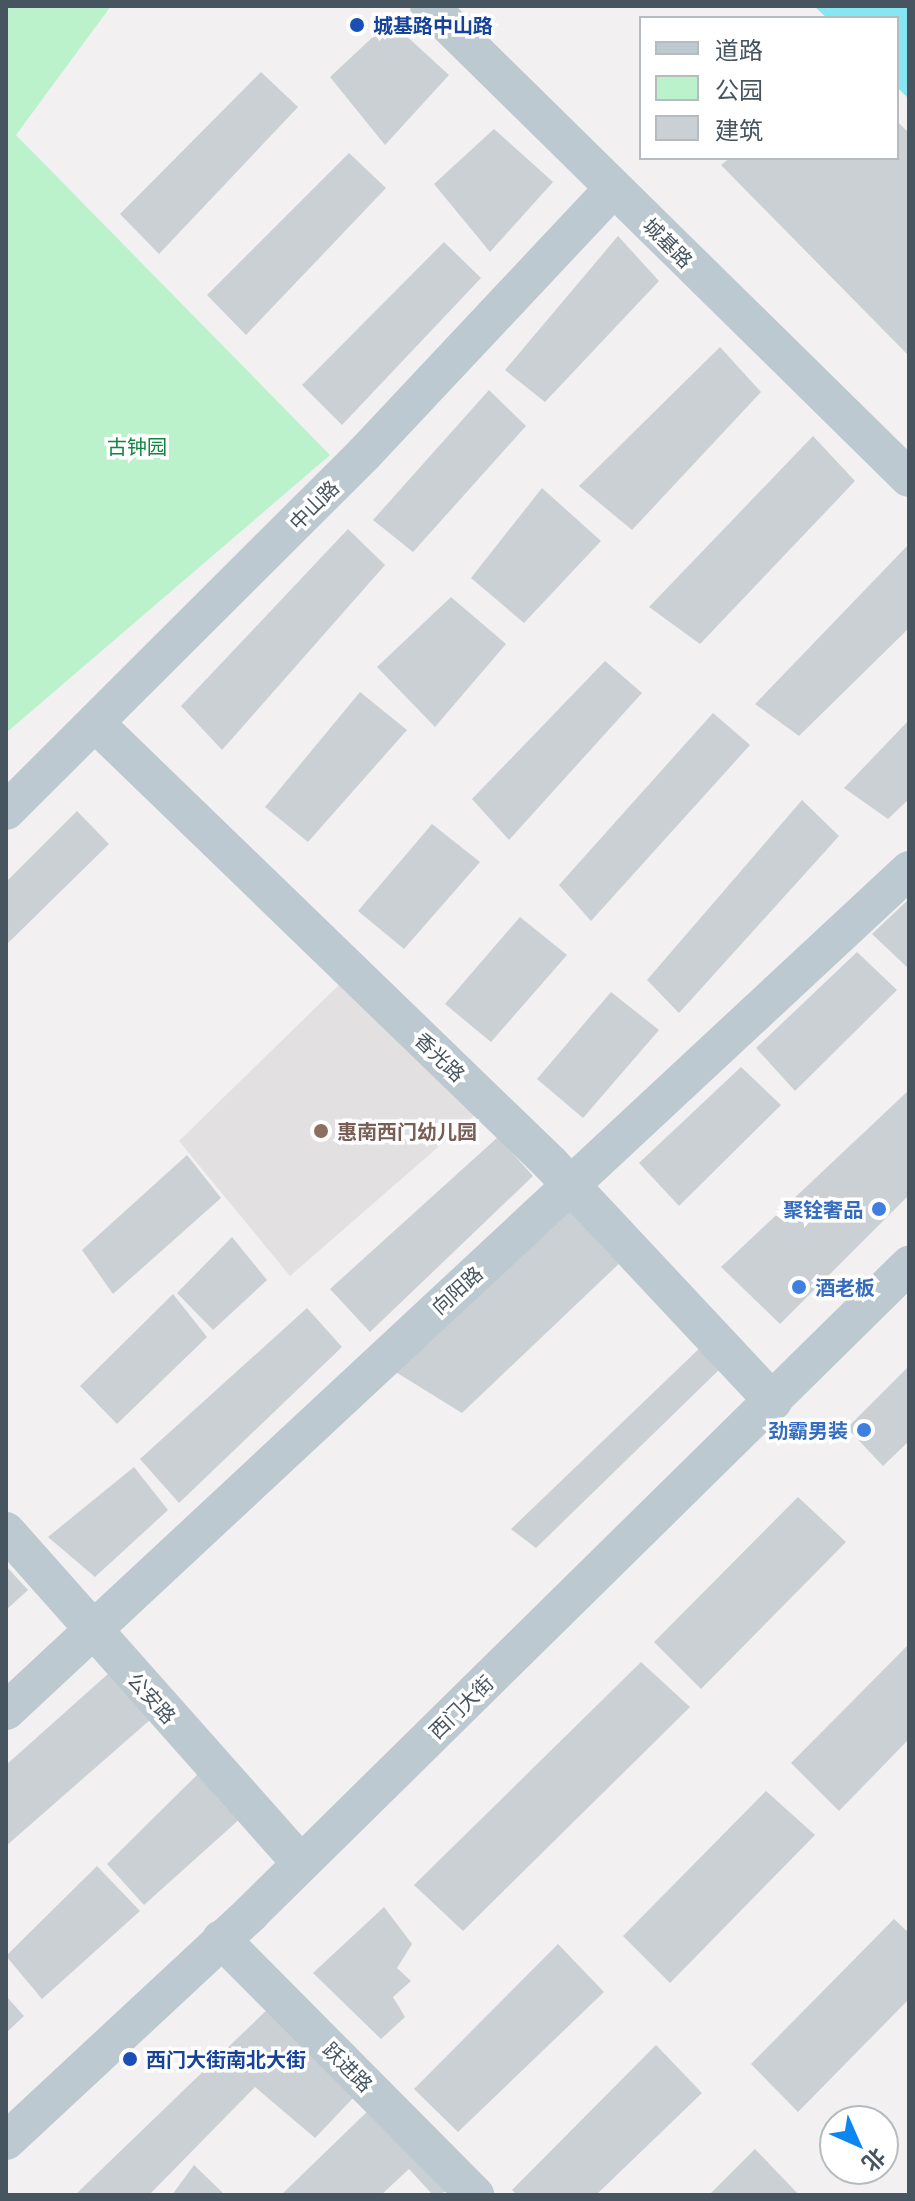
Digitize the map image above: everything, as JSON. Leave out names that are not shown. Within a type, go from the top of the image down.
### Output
[{"type":"street","name":"城基路","points":[[429,6],[909,478]]},
{"type":"street","name":"中山路","points":[[6,811],[364,454],[613,189]]},
{"type":"street","name":"香光路","points":[[95,723],[570,1187],[773,1401]]},
{"type":"street","name":"向阳路","points":[[6,1711],[89,1627],[570,1187],[909,870]]},
{"type":"street","name":"西门大街","points":[[6,2141],[301,1863],[909,1265]]},
{"type":"street","name":"公安路","points":[[6,1531],[301,1863]]},
{"type":"street","name":"跃进路","points":[[221,1939],[475,2195]]},
{"type":"shaded area","name":"惠南西门幼儿园","points":[[344,980],[475,1115],[290,1276],[179,1141]]},
{"type":"green space","name":"古钟园","points":[[6,6],[111,6],[16,135],[330,455],[6,733]]},
{"type":"water","points":[[814,6],[909,6],[909,99],[899,89],[899,16],[825,16]]},
{"type":"building","points":[[390,21],[449,75],[385,145],[330,77]]},
{"type":"building","points":[[261,72],[298,107],[159,254],[120,214]]},
{"type":"building","points":[[899,123],[909,133],[909,356],[721,165],[727,160],[899,160]]},
{"type":"building","points":[[494,129],[553,182],[490,252],[434,184]]},
{"type":"building","points":[[349,153],[386,188],[246,335],[207,295]]},
{"type":"building","points":[[618,236],[659,281],[545,402],[505,370]]},
{"type":"building","points":[[444,242],[481,278],[342,425],[302,385]]},
{"type":"building","points":[[720,347],[761,392],[632,530],[579,486]]},
{"type":"building","points":[[489,390],[526,426],[413,552],[373,520]]},
{"type":"building","points":[[813,436],[855,481],[700,644],[649,607]]},
{"type":"building","points":[[542,488],[601,541],[524,623],[471,578]]},
{"type":"building","points":[[348,529],[385,565],[222,750],[181,706]]},
{"type":"building","points":[[909,544],[909,628],[799,736],[755,704]]},
{"type":"building","points":[[451,597],[506,644],[435,727],[377,667]]},
{"type":"building","points":[[605,661],[642,693],[509,840],[472,799]]},
{"type":"building","points":[[360,692],[407,730],[308,842],[265,807]]},
{"type":"building","points":[[713,713],[750,745],[591,921],[559,885]]},
{"type":"building","points":[[909,720],[909,799],[888,819],[844,788]]},
{"type":"building","points":[[802,800],[839,836],[679,1013],[647,980]]},
{"type":"building","points":[[77,811],[109,844],[6,945],[6,882]]},
{"type":"building","points":[[432,824],[480,862],[404,949],[358,911]]},
{"type":"building","points":[[909,899],[909,969],[872,934]]},
{"type":"building","points":[[520,917],[567,955],[491,1042],[445,1004]]},
{"type":"building","points":[[857,952],[897,990],[795,1091],[756,1048]]},
{"type":"building","points":[[611,992],[659,1030],[583,1118],[537,1079]]},
{"type":"building","points":[[741,1067],[781,1105],[679,1206],[639,1163]]},
{"type":"building","points":[[909,1090],[909,1195],[780,1324],[721,1267]]},
{"type":"building","points":[[498,1137],[533,1176],[370,1332],[330,1289]]},
{"type":"building","points":[[187,1155],[221,1198],[113,1294],[82,1250]]},
{"type":"building","points":[[571,1206],[625,1258],[462,1413],[394,1371]]},
{"type":"building","points":[[232,1237],[267,1280],[213,1330],[177,1293]]},
{"type":"building","points":[[173,1294],[207,1337],[117,1424],[80,1386]]},
{"type":"building","points":[[307,1308],[342,1347],[179,1503],[140,1459]]},
{"type":"building","points":[[704,1344],[725,1364],[536,1548],[511,1529]]},
{"type":"building","points":[[909,1366],[909,1441],[883,1466],[847,1428]]},
{"type":"building","points":[[134,1467],[168,1510],[95,1577],[48,1537]]},
{"type":"building","points":[[798,1497],[846,1542],[701,1689],[654,1642]]},
{"type":"building","points":[[6,1566],[28,1590],[6,1610]]},
{"type":"building","points":[[909,1644],[909,1739],[839,1811],[791,1763]]},
{"type":"building","points":[[641,1662],[690,1707],[463,1931],[414,1885]]},
{"type":"building","points":[[109,1673],[151,1719],[6,1846],[6,1765]]},
{"type":"building","points":[[200,1772],[242,1817],[144,1905],[107,1864]]},
{"type":"building","points":[[766,1791],[815,1835],[670,1983],[623,1936]]},
{"type":"building","points":[[97,1866],[140,1911],[42,1999],[6,1956]]},
{"type":"building","points":[[384,1907],[412,1944],[397,1968],[411,1981],[393,1997],[405,2017],[381,2039],[313,1973]]},
{"type":"building","points":[[894,1919],[909,1933],[909,1999],[798,2112],[751,2064]]},
{"type":"building","points":[[558,1944],[604,1992],[458,2132],[414,2089]]},
{"type":"building","points":[[6,1996],[24,2016],[6,2033]]},
{"type":"building","points":[[273,2004],[355,2096],[315,2138],[255,2087],[149,2195],[75,2195]]},
{"type":"building","points":[[656,2045],[702,2093],[596,2195],[517,2195],[512,2190]]},
{"type":"building","points":[[372,2107],[458,2189],[433,2195],[409,2169],[381,2195],[281,2195]]},
{"type":"building","points":[[755,2149],[799,2195],[709,2195]]},
{"type":"building","points":[[194,2165],[225,2195],[172,2195]]},
{"type":"place","name":"城基路中山路","points":[[357,25]]},
{"type":"place","name":"惠南西门幼儿园","points":[[321,1131]]},
{"type":"place","name":"聚铨奢品","points":[[879,1209]]},
{"type":"place","name":"酒老板","points":[[799,1287]]},
{"type":"place","name":"劲霸男装","points":[[864,1430]]},
{"type":"place","name":"西门大街南北大街","points":[[130,2059]]}]
